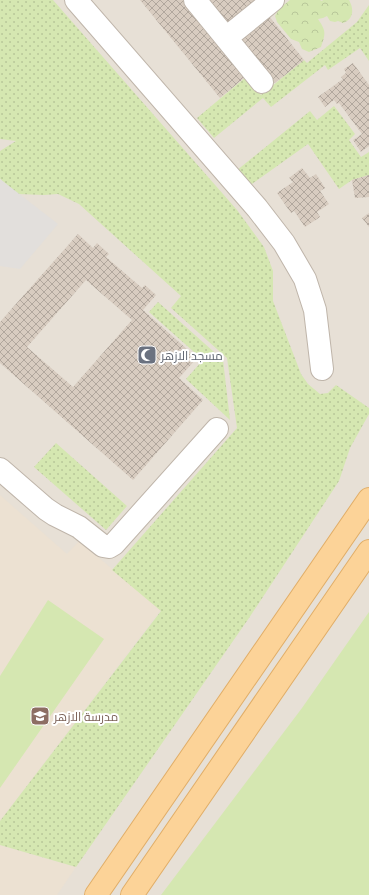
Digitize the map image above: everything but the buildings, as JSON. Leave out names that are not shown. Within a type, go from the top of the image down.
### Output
[{"type":"main road","points":[[96,895],[369,499]]},
{"type":"main road","points":[[132,895],[369,551]]},
{"type":"street","points":[[76,0],[257,208],[284,243],[305,280],[315,310],[322,369]]},
{"type":"street","points":[[195,0],[262,82]]},
{"type":"street","points":[[226,38],[273,0]]},
{"type":"street","points":[[0,469],[46,509],[78,526],[103,546],[109,546],[114,544],[217,429]]},
{"type":"shaded area","points":[[0,0],[369,0],[369,640],[193,895],[0,895]]},
{"type":"shaded area","points":[[0,179],[58,224],[20,269],[0,266]]},
{"type":"shaded area","name":"مدرسة الازهر","points":[[0,495],[67,554],[79,541],[161,610],[0,821]]},
{"type":"shaded area","points":[[0,845],[76,867],[57,895],[0,895]]},
{"type":"green space","points":[[0,0],[53,0],[237,210],[264,247],[273,271],[273,301],[301,374],[308,384],[320,394],[328,393],[336,385],[369,408],[369,414],[350,448],[339,481],[249,618],[76,867],[0,845],[0,821],[161,611],[112,570],[237,428],[227,358],[171,308],[181,296],[79,204],[58,194],[18,194],[0,179],[0,151],[16,141],[0,139]]},
{"type":"green space","points":[[290,0],[349,0],[352,7],[352,13],[349,19],[343,23],[338,21],[330,21],[327,16],[318,19],[324,29],[324,38],[321,47],[309,52],[302,49],[299,42],[291,39],[277,22],[275,16],[279,9]]},
{"type":"green space","points":[[369,5],[369,61],[360,48],[328,70],[325,65],[271,107],[263,98],[214,138],[197,118],[246,77],[261,95],[304,60],[307,63],[357,22]]},
{"type":"green space","points":[[334,106],[355,134],[349,140],[361,157],[369,152],[369,175],[352,180],[339,189],[308,144],[249,186],[236,171],[310,111],[317,120]]},
{"type":"green space","points":[[158,302],[223,360],[230,420],[186,379],[203,360],[149,312]]},
{"type":"green space","points":[[56,443],[127,506],[106,530],[34,467]]},
{"type":"green space","points":[[48,600],[104,639],[0,788],[0,676]]},
{"type":"green space","points":[[369,612],[369,895],[161,895],[302,708]]},
{"type":"place","name":"مسجد الازهر","points":[[147,355]]},
{"type":"place","name":"مدرسة الازهر","points":[[40,716]]}]
